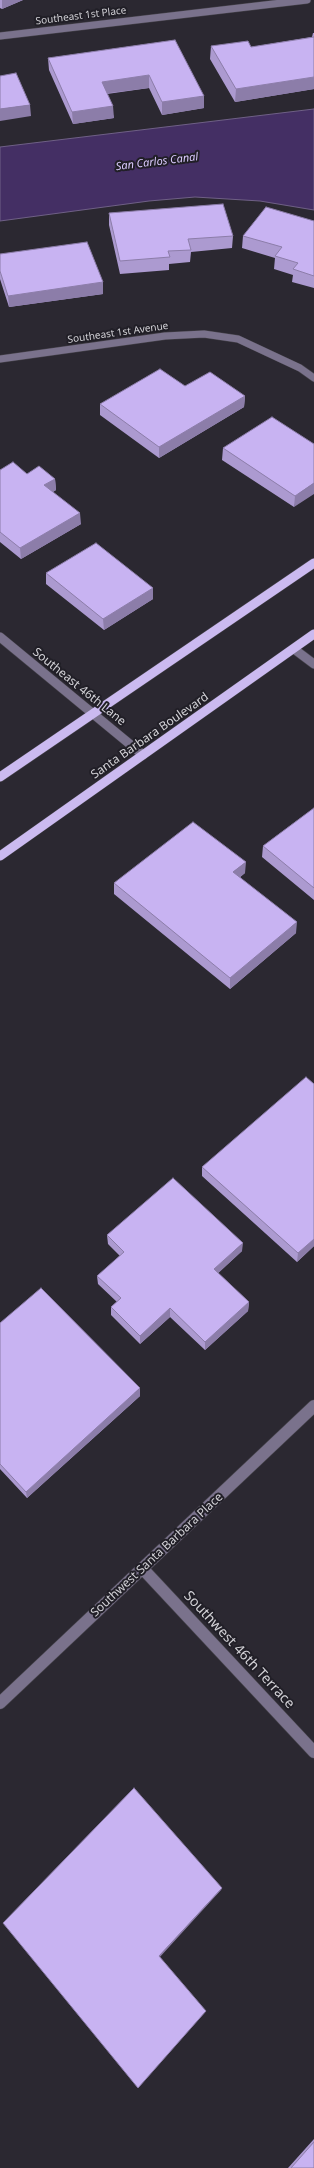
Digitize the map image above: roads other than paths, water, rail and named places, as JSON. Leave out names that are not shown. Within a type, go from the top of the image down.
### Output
[{"type":"main road","points":[[0,777],[314,563]]},
{"type":"main road","name":"Santa Barbara Boulevard","points":[[0,856],[314,634]]},
{"type":"street","points":[[230,0],[242,7]]},
{"type":"street","name":"Southeast 1st Place","points":[[0,36],[308,0]]},
{"type":"street","name":"Southeast 1st Avenue","points":[[0,359],[164,336],[204,334],[238,339],[300,368],[314,378]]},
{"type":"street","name":"Southeast 46th Lane","points":[[0,637],[143,755]]},
{"type":"street","points":[[294,649],[314,664]]},
{"type":"street","name":"Southwest Santa Barbara Place","points":[[0,1703],[314,1406]]},
{"type":"street","name":"Southwest 46th Terrace","points":[[143,1569],[314,1752]]},
{"type":"water","name":"San Carlos Canal","points":[[314,109],[314,210],[260,201],[195,197],[149,201],[0,221],[0,147]]}]
